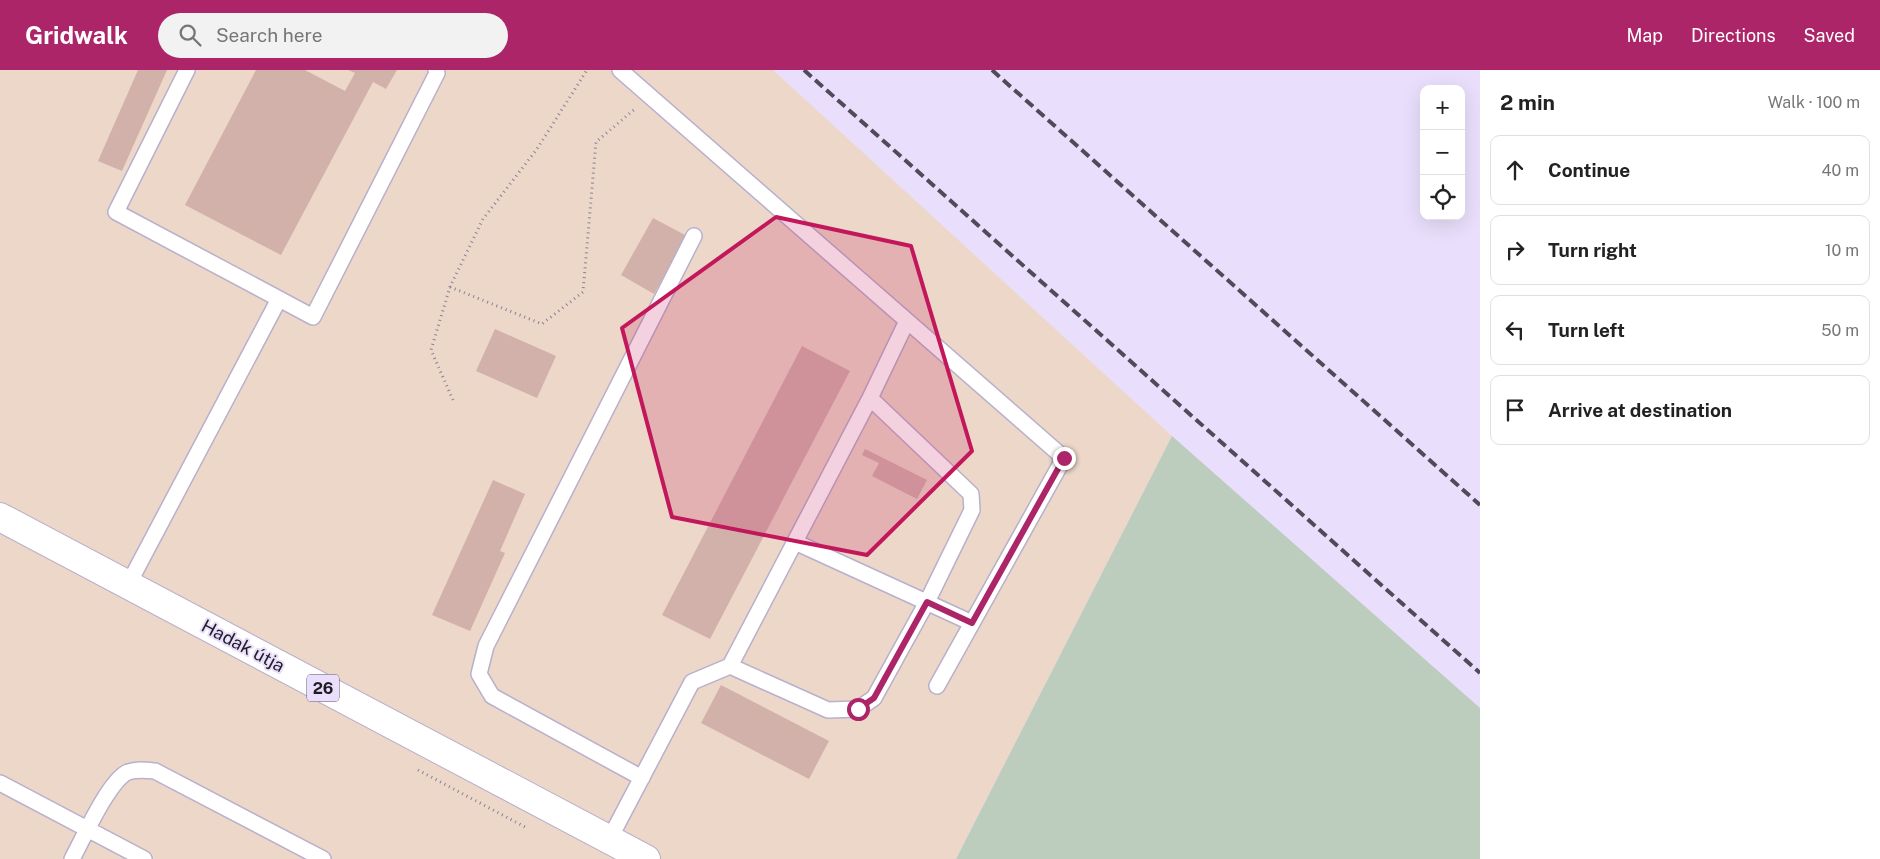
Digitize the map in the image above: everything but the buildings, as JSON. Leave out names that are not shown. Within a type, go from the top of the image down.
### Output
[{"type":"main road","name":"Hadak útja","points":[[0,517],[646,859]]},
{"type":"lane","points":[[187,70],[116,212],[312,317],[437,73],[436,70]]},
{"type":"lane","points":[[620,70],[1064,458],[936,686]]},
{"type":"lane","points":[[642,778],[492,696],[479,674],[486,646],[694,236]]},
{"type":"lane","points":[[128,585],[279,299]]},
{"type":"lane","points":[[609,840],[692,682],[730,666],[870,398],[907,321]]},
{"type":"lane","points":[[730,666],[828,710],[858,709],[874,698],[927,602],[972,510],[971,494],[870,398]]},
{"type":"lane","points":[[795,542],[972,623]]},
{"type":"lane","points":[[72,859],[112,785],[126,773],[136,770],[155,770],[323,859]]},
{"type":"lane","points":[[0,783],[144,859]]},
{"type":"path","points":[[453,400],[431,350],[450,287],[483,219],[537,150],[587,70]]},
{"type":"path","points":[[450,287],[542,324],[583,292],[596,142],[649,96]]},
{"type":"highlighted area","points":[[776,217],[911,246],[972,451],[867,555],[672,517],[622,328]]},
{"type":"shaded area","points":[[0,70],[773,70],[1172,436],[956,859],[0,859]]},
{"type":"green space","points":[[1172,436],[1480,708],[1480,859],[956,859]]},
{"type":"railway","points":[[804,70],[1480,673]]},
{"type":"railway","points":[[992,70],[1480,505]]},
{"type":"route","points":[[858,709],[874,698],[927,602],[972,623],[1064,458]]}]
